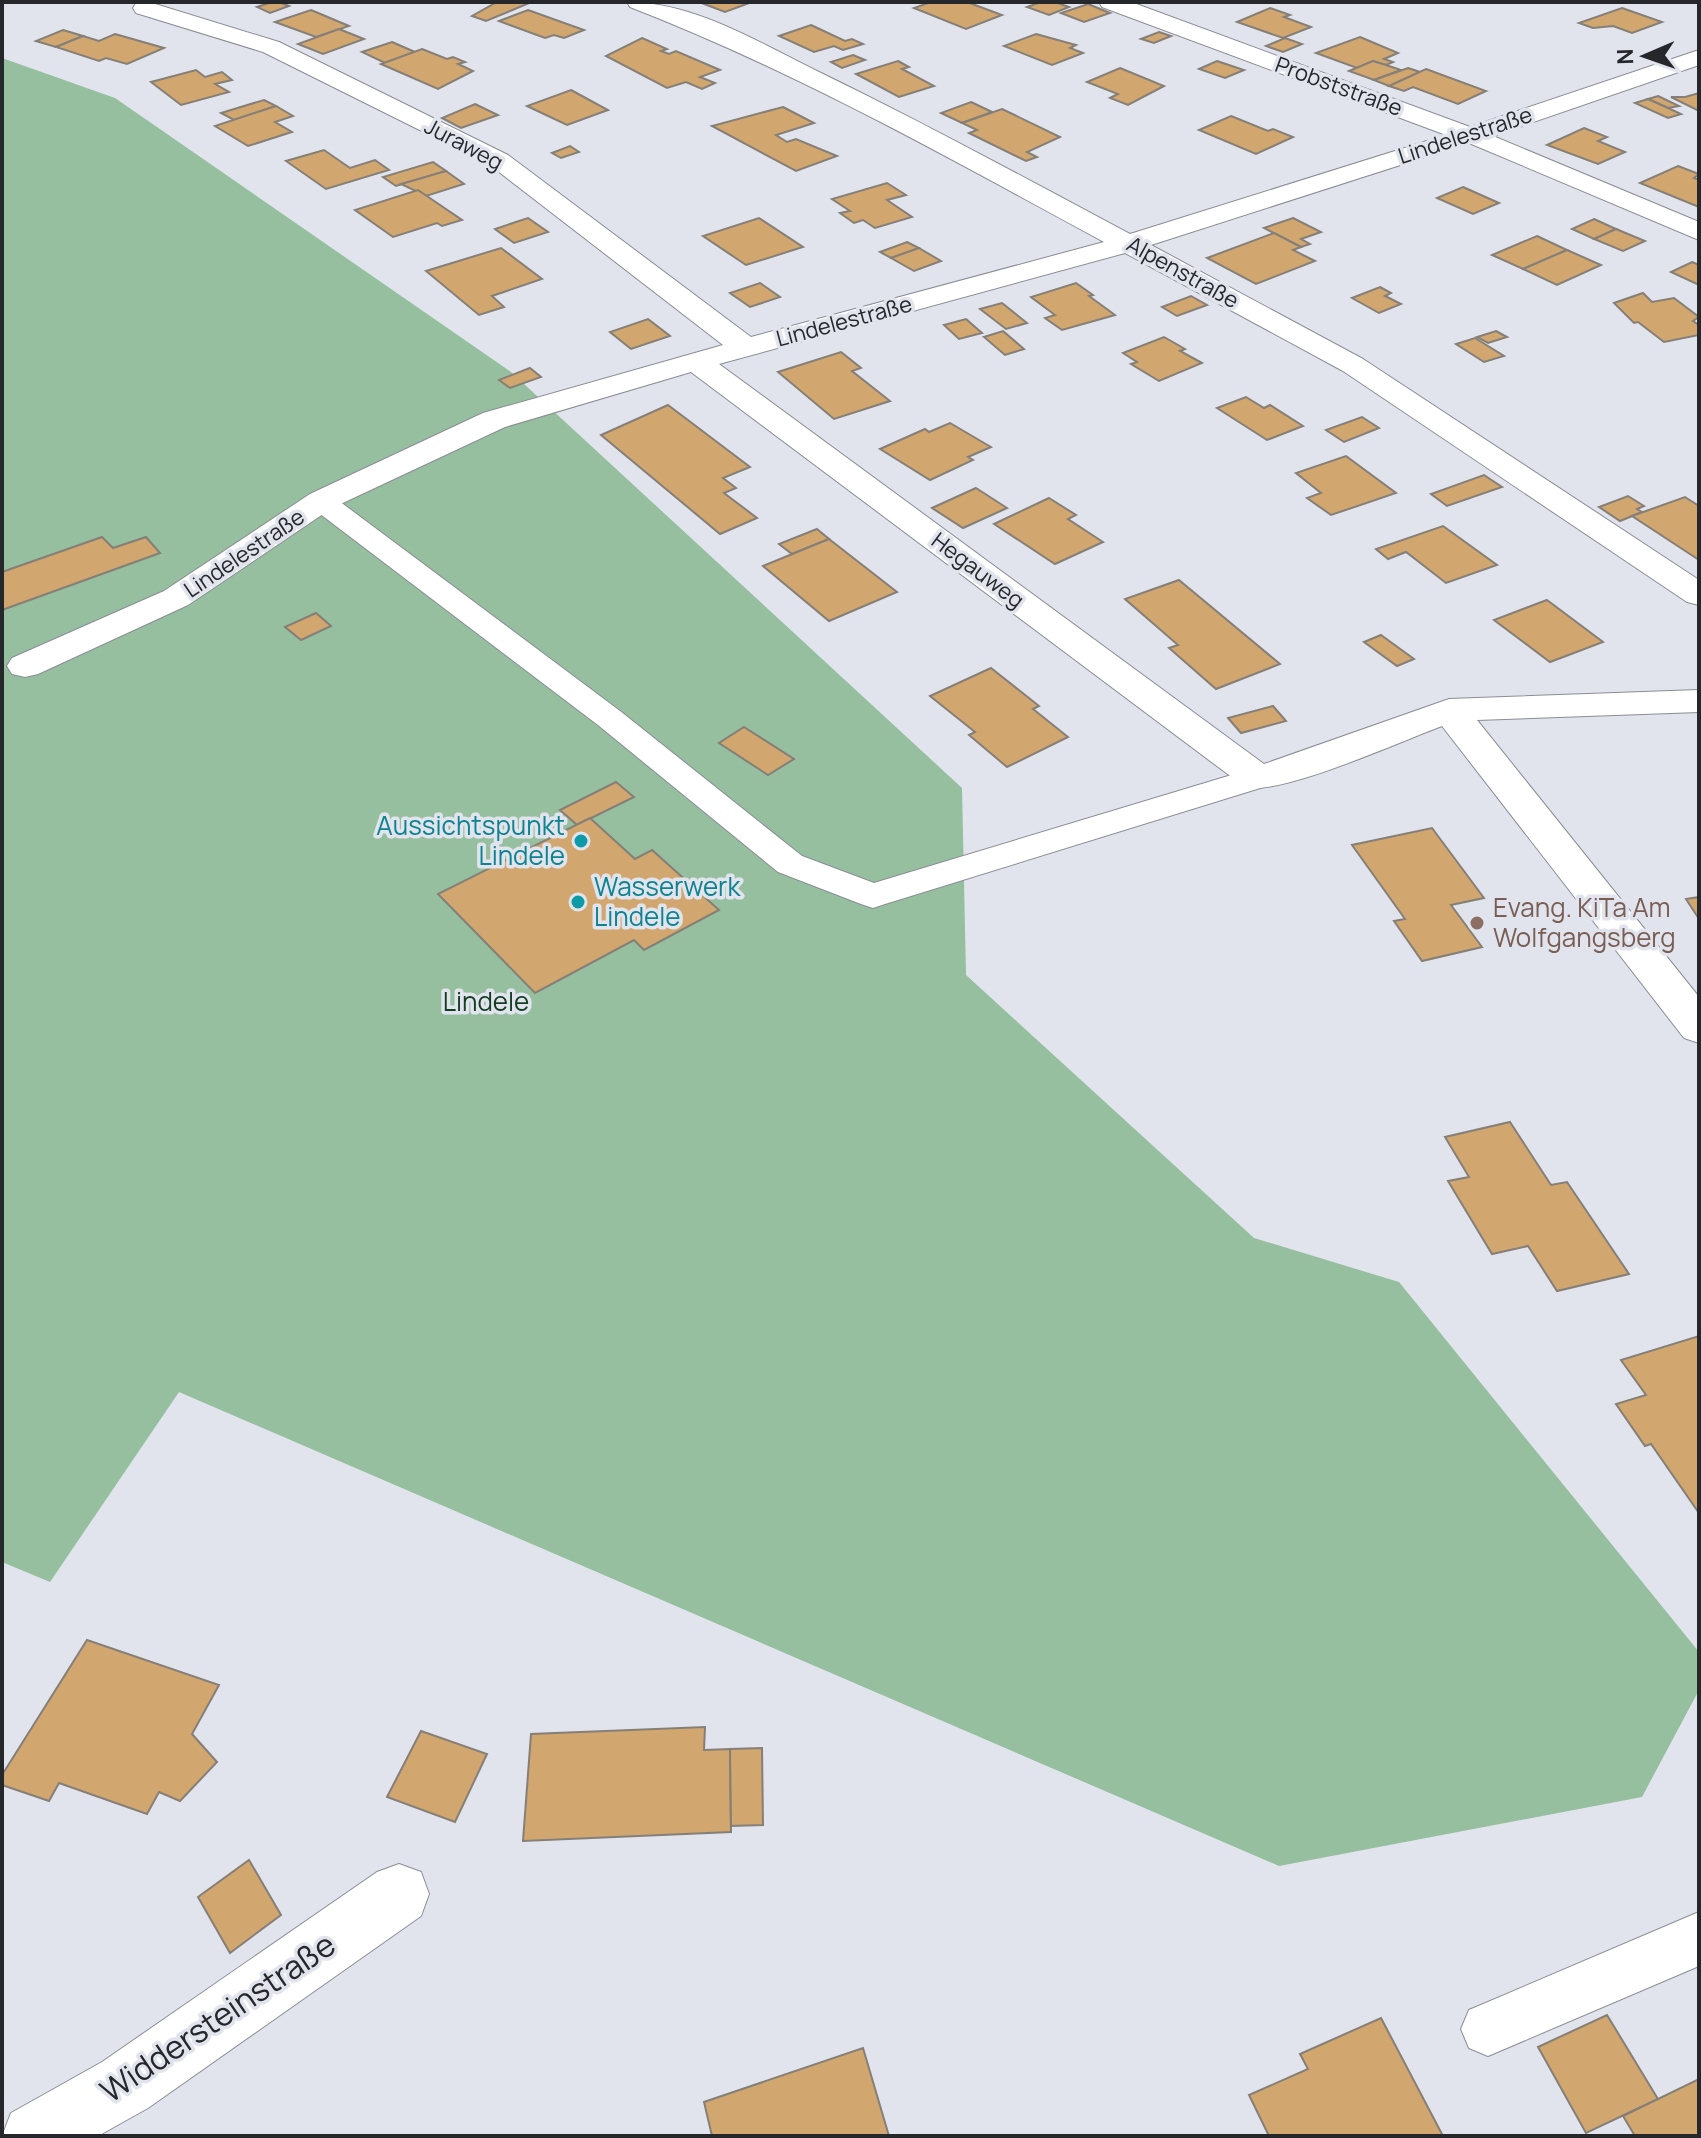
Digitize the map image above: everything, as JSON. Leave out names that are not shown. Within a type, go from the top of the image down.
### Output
[{"type":"street","name":"Alpenstraße","points":[[638,2],[734,39],[1131,243],[1353,365],[1699,595]]},
{"type":"street","name":"Probststraße","points":[[1110,2],[1470,135],[1699,232]]},
{"type":"street","name":"Juraweg","points":[[144,8],[271,47],[499,160],[746,348]]},
{"type":"street","name":"Lindelestraße","points":[[25,666],[176,598],[321,501],[494,420],[1131,243],[1470,135],[1699,57]]},
{"type":"street","name":"Hegauweg","points":[[697,362],[1258,778]]},
{"type":"street","points":[[1258,778],[1302,765],[1449,710],[1699,701]]},
{"type":"street","points":[[1449,710],[1699,1027]]},
{"type":"street","name":"Widdersteinstraße","points":[[34,2136],[125,2085],[399,1894]]},
{"type":"lane","points":[[321,501],[609,718],[790,864],[873,896],[1258,778]]},
{"type":"lane","points":[[1488,2029],[1699,1939]]},
{"type":"green space","name":"Lindele","points":[[2,58],[115,98],[511,372],[962,788],[966,975],[1254,1238],[1399,1282],[1699,1652],[1699,1690],[1642,1797],[1279,1866],[179,1392],[50,1582],[2,1562]]},
{"type":"building","points":[[272,2],[289,6],[270,13],[257,7]]},
{"type":"building","points":[[497,2],[527,4],[486,21],[472,16]]},
{"type":"building","points":[[699,2],[752,2],[725,12]]},
{"type":"building","points":[[931,2],[967,2],[1002,15],[966,29],[914,8]]},
{"type":"building","points":[[1041,2],[1055,2],[1069,7],[1049,15],[1027,7]]},
{"type":"building","points":[[1088,4],[1110,13],[1084,22],[1061,13]]},
{"type":"building","points":[[1270,8],[1311,27],[1283,38],[1237,22]]},
{"type":"building","points":[[1622,8],[1662,22],[1632,33],[1613,26],[1593,28],[1579,23]]},
{"type":"building","points":[[311,10],[349,26],[316,37],[275,22]]},
{"type":"building","points":[[528,10],[584,30],[564,38],[554,35],[545,38],[499,21]]},
{"type":"building","points":[[811,25],[845,41],[852,39],[863,44],[843,50],[834,46],[814,52],[779,36]]},
{"type":"building","points":[[339,29],[364,39],[323,54],[298,44]]},
{"type":"building","points":[[63,30],[83,36],[56,47],[36,41]]},
{"type":"building","points":[[1159,32],[1171,36],[1154,43],[1141,39]]},
{"type":"building","points":[[115,34],[164,48],[127,64],[106,58],[99,61],[56,47],[83,36],[99,41]]},
{"type":"building","points":[[1036,34],[1076,45],[1070,48],[1083,53],[1052,65],[1004,46]]},
{"type":"building","points":[[1360,37],[1398,53],[1384,59],[1393,62],[1386,65],[1373,61],[1357,68],[1316,53]]},
{"type":"building","points":[[642,38],[667,49],[661,51],[669,54],[676,51],[720,70],[700,77],[715,83],[702,89],[686,82],[667,88],[606,56]]},
{"type":"building","points":[[1285,38],[1302,44],[1283,52],[1266,46]]},
{"type":"building","points":[[392,42],[415,52],[385,63],[362,52]]},
{"type":"building","points":[[422,49],[465,62],[458,64],[473,71],[438,89],[381,64]]},
{"type":"building","points":[[853,55],[865,60],[842,68],[831,62]]},
{"type":"building","points":[[898,61],[909,67],[902,69],[934,86],[899,97],[856,74]]},
{"type":"building","points":[[1217,61],[1244,70],[1225,78],[1199,69]]},
{"type":"building","points":[[1373,61],[1401,70],[1374,80],[1349,71]]},
{"type":"building","points":[[1120,68],[1164,86],[1128,105],[1110,98],[1118,94],[1087,82]]},
{"type":"building","points":[[1408,68],[1420,72],[1389,86],[1374,80]]},
{"type":"building","points":[[1426,69],[1486,91],[1458,104],[1413,87],[1404,91],[1389,86]]},
{"type":"building","points":[[196,70],[205,77],[222,72],[232,80],[215,84],[229,92],[181,105],[151,82]]},
{"type":"building","points":[[571,90],[608,110],[567,125],[527,106]]},
{"type":"building","points":[[1699,93],[1699,111],[1671,97],[1685,97]]},
{"type":"building","points":[[1658,96],[1679,106],[1668,108],[1648,99]]},
{"type":"building","points":[[1648,99],[1681,114],[1668,118],[1635,103]]},
{"type":"building","points":[[264,100],[276,106],[234,120],[221,113]]},
{"type":"building","points":[[971,102],[992,112],[962,123],[941,113]]},
{"type":"building","points":[[475,104],[498,115],[461,128],[442,118]]},
{"type":"building","points":[[276,106],[293,116],[275,122],[292,132],[248,146],[215,126]]},
{"type":"building","points":[[783,107],[814,123],[776,135],[787,142],[796,139],[837,156],[796,171],[712,126]]},
{"type":"building","points":[[1002,109],[1060,137],[1027,152],[1037,157],[1026,161],[969,133],[977,130],[962,123]]},
{"type":"building","points":[[1231,116],[1293,137],[1256,154],[1199,130]]},
{"type":"building","points":[[1584,128],[1607,137],[1598,141],[1625,152],[1598,164],[1547,145]]},
{"type":"building","points":[[570,146],[579,152],[561,158],[552,153]]},
{"type":"building","points":[[324,150],[350,168],[375,160],[389,170],[326,189],[286,161]]},
{"type":"building","points":[[433,162],[446,171],[396,186],[383,177]]},
{"type":"building","points":[[1678,166],[1699,174],[1694,178],[1699,180],[1699,207],[1640,183]]},
{"type":"building","points":[[446,171],[464,184],[426,196],[401,184]]},
{"type":"building","points":[[887,183],[906,195],[887,200],[912,217],[875,228],[863,220],[854,223],[840,213],[850,211],[832,199]]},
{"type":"building","points":[[1463,187],[1499,203],[1473,214],[1437,198]]},
{"type":"building","points":[[418,190],[462,220],[442,226],[437,223],[393,237],[355,210]]},
{"type":"building","points":[[528,218],[548,232],[514,243],[495,229]]},
{"type":"building","points":[[759,218],[803,247],[746,265],[703,236]]},
{"type":"building","points":[[1293,218],[1321,232],[1301,239],[1310,244],[1301,247],[1264,228]]},
{"type":"building","points":[[1594,219],[1616,229],[1594,239],[1572,229]]},
{"type":"building","points":[[1616,229],[1645,241],[1623,251],[1594,239]]},
{"type":"building","points":[[1274,233],[1301,247],[1293,250],[1315,261],[1256,284],[1207,258]]},
{"type":"building","points":[[1537,236],[1567,250],[1523,269],[1492,255]]},
{"type":"building","points":[[907,242],[919,248],[891,258],[880,252]]},
{"type":"building","points":[[501,248],[542,279],[492,296],[504,307],[479,315],[426,271]]},
{"type":"building","points":[[919,248],[941,261],[914,271],[891,258]]},
{"type":"building","points":[[1567,250],[1601,265],[1557,285],[1523,269]]},
{"type":"building","points":[[1692,262],[1699,265],[1699,285],[1671,272]]},
{"type":"building","points":[[760,283],[780,297],[750,307],[730,293]]},
{"type":"building","points":[[1076,283],[1115,315],[1062,330],[1045,318],[1055,315],[1031,297]]},
{"type":"building","points":[[1380,287],[1391,293],[1385,296],[1401,304],[1379,313],[1352,298]]},
{"type":"building","points":[[1643,293],[1652,302],[1674,298],[1699,317],[1693,321],[1699,325],[1699,335],[1664,342],[1638,322],[1634,323],[1614,303]]},
{"type":"building","points":[[1191,296],[1207,305],[1177,316],[1162,307]]},
{"type":"building","points":[[1002,303],[1027,323],[1006,329],[980,309]]},
{"type":"building","points":[[648,319],[670,336],[631,349],[610,332]]},
{"type":"building","points":[[966,319],[982,333],[959,339],[944,325]]},
{"type":"building","points":[[1003,331],[1024,349],[1005,355],[984,337]]},
{"type":"building","points":[[1496,331],[1507,337],[1488,343],[1477,337]]},
{"type":"building","points":[[1164,337],[1185,349],[1180,351],[1202,363],[1159,381],[1131,364],[1137,362],[1123,353]]},
{"type":"building","points":[[1475,338],[1504,356],[1484,362],[1456,344]]},
{"type":"building","points":[[841,352],[861,368],[852,371],[890,401],[834,419],[778,372]]},
{"type":"building","points":[[530,368],[541,377],[510,388],[499,380]]},
{"type":"building","points":[[1246,397],[1264,408],[1270,405],[1303,426],[1267,440],[1217,408]]},
{"type":"building","points":[[668,405],[750,467],[723,478],[736,488],[724,493],[757,518],[720,534],[601,435]]},
{"type":"building","points":[[1362,417],[1379,428],[1344,442],[1326,430]]},
{"type":"building","points":[[950,423],[991,447],[968,457],[973,460],[930,480],[880,449],[925,429],[929,432]]},
{"type":"building","points":[[1346,456],[1396,493],[1331,515],[1307,498],[1321,493],[1296,473]]},
{"type":"building","points":[[1484,475],[1502,487],[1447,506],[1431,494]]},
{"type":"building","points":[[976,488],[1007,508],[963,528],[932,508]]},
{"type":"building","points":[[1628,496],[1644,506],[1637,509],[1642,512],[1620,521],[1599,507]]},
{"type":"building","points":[[1685,497],[1699,506],[1699,560],[1632,516]]},
{"type":"building","points":[[1049,498],[1076,515],[1068,519],[1103,542],[1055,564],[994,524]]},
{"type":"building","points":[[1443,526],[1497,565],[1446,583],[1406,552],[1388,559],[1376,549]]},
{"type":"building","points":[[817,529],[829,539],[792,554],[779,544]]},
{"type":"building","points":[[102,537],[113,548],[146,537],[160,553],[2,610],[2,572]]},
{"type":"building","points":[[829,539],[897,592],[829,621],[763,566]]},
{"type":"building","points":[[1179,580],[1280,664],[1216,689],[1169,648],[1178,645],[1125,599]]},
{"type":"building","points":[[1547,600],[1603,642],[1550,662],[1494,620]]},
{"type":"building","points":[[316,613],[331,626],[301,640],[285,627]]},
{"type":"building","points":[[1381,635],[1414,659],[1397,666],[1364,642]]},
{"type":"building","points":[[991,668],[1039,706],[1033,709],[1068,737],[1007,767],[969,735],[975,732],[930,696]]},
{"type":"building","points":[[1273,706],[1286,721],[1241,733],[1228,718]]},
{"type":"building","points":[[744,727],[794,759],[768,775],[719,743]]},
{"type":"building","points":[[616,782],[634,797],[577,825],[560,810]]},
{"type":"building","name":"Wasserwerk Lindele","points":[[590,818],[635,859],[652,850],[719,910],[644,950],[634,940],[535,993],[438,894]]},
{"type":"building","points":[[1432,828],[1484,898],[1451,905],[1482,947],[1422,961],[1394,921],[1405,919],[1352,845]]},
{"type":"building","points":[[1699,897],[1699,919],[1686,899]]},
{"type":"building","points":[[1510,1122],[1551,1185],[1567,1182],[1629,1274],[1557,1291],[1528,1246],[1492,1254],[1448,1181],[1469,1177],[1445,1137]]},
{"type":"building","points":[[1699,1336],[1699,1513],[1651,1444],[1645,1446],[1616,1404],[1646,1395],[1621,1360]]},
{"type":"building","points":[[87,1640],[219,1685],[192,1734],[217,1762],[180,1801],[159,1792],[147,1814],[59,1783],[49,1801],[2,1785],[2,1775]]},
{"type":"building","points":[[705,1727],[704,1750],[730,1749],[731,1832],[523,1841],[531,1734]]},
{"type":"building","points":[[421,1731],[487,1754],[455,1822],[387,1797]]},
{"type":"building","points":[[762,1748],[763,1825],[731,1826],[730,1749]]},
{"type":"building","points":[[249,1860],[281,1915],[230,1953],[198,1897]]},
{"type":"building","points":[[1607,2015],[1658,2099],[1586,2133],[1538,2047]]},
{"type":"building","points":[[1381,2018],[1443,2136],[1269,2136],[1249,2095],[1308,2069],[1300,2054]]},
{"type":"building","points":[[863,2048],[889,2136],[712,2136],[704,2102]]},
{"type":"building","points":[[1699,2079],[1699,2136],[1635,2136],[1623,2116]]},
{"type":"place","name":"Aussichtspunkt Lindele","points":[[581,841]]},
{"type":"place","name":"Wasserwerk Lindele","points":[[578,902]]},
{"type":"place","name":"Evang. KiTa Am Wolfgangsberg","points":[[1477,923]]}]
